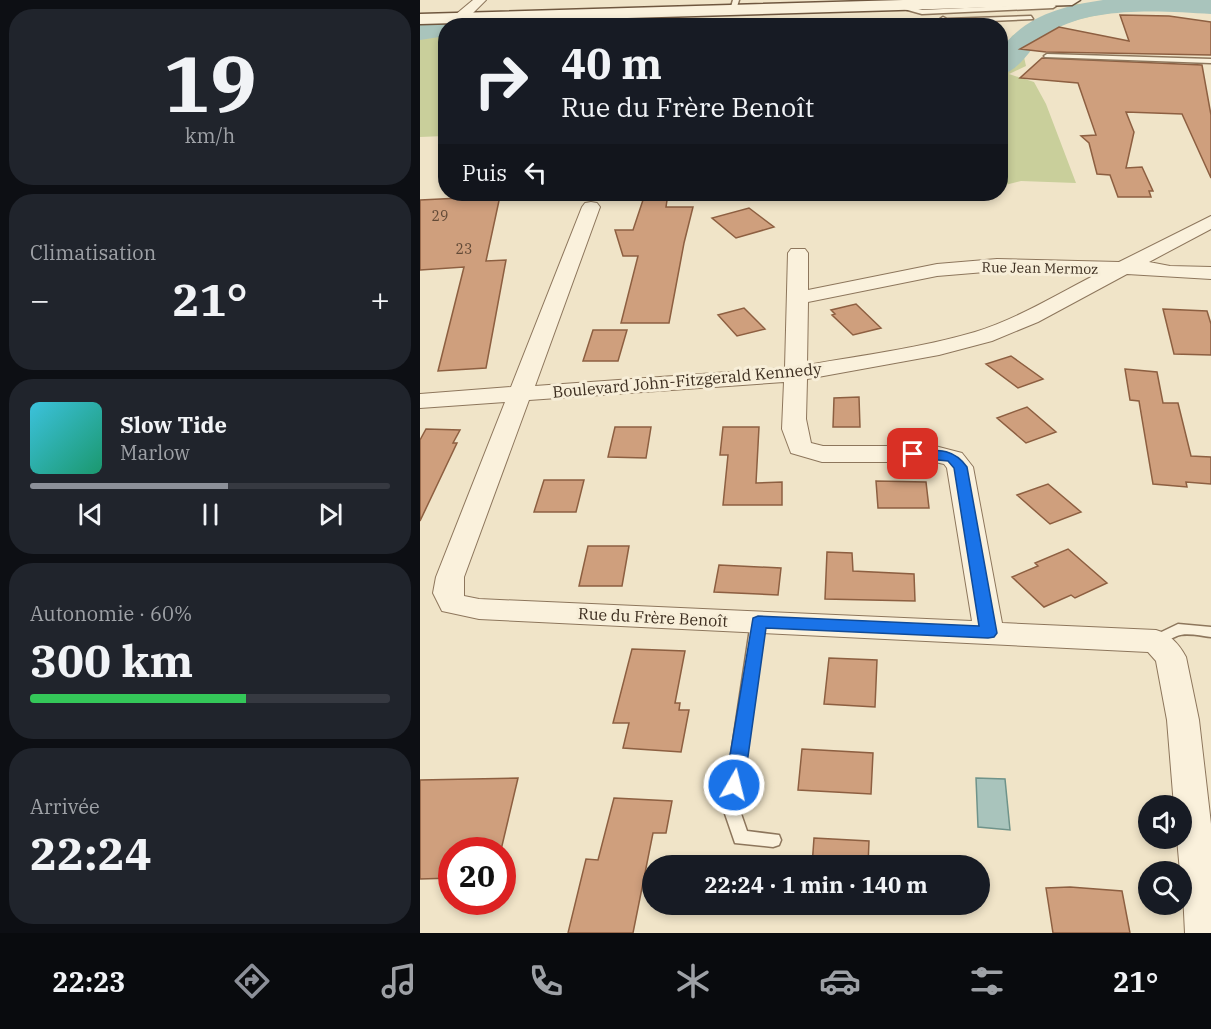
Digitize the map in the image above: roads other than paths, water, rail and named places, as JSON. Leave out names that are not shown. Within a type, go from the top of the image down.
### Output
[{"type":"main road","points":[[460,18],[735,5],[899,6],[1072,0]]},
{"type":"main road","points":[[420,19],[438,19]]},
{"type":"street","points":[[460,18],[480,0]]},
{"type":"street","name":"Rue du Frère Benoît","points":[[591,207],[450,577],[448,592],[452,604],[478,609],[1156,641]]},
{"type":"street","name":"Boulevard John-Fitzgerald Kennedy","points":[[420,401],[796,374],[939,348],[974,339],[1030,316],[1211,222]]},
{"type":"street","points":[[798,253],[799,298],[794,389],[795,436],[800,448],[822,454],[935,454],[953,458],[960,467],[988,633]]},
{"type":"street","name":"Rue Jean Mermoz","points":[[799,298],[937,270],[987,266],[1147,268],[1170,272],[1211,273]]},
{"type":"street","points":[[1156,641],[1171,657],[1182,720],[1204,933]]},
{"type":"lane","points":[[953,18],[994,14],[1062,2]]},
{"type":"lane","points":[[899,6],[932,13],[954,11],[994,14],[1030,18],[982,14]]},
{"type":"lane","points":[[1047,56],[1211,61]]},
{"type":"lane","points":[[758,622],[731,808],[741,838],[773,840]]},
{"type":"lane","points":[[1156,641],[1178,629],[1211,632]]},
{"type":"water","points":[[976,778],[1005,779],[1010,830],[978,827]]},
{"type":"waterway","points":[[1008,60],[1028,35],[1059,17],[1101,8],[1124,6],[1171,4],[1211,6]]},
{"type":"waterway","points":[[420,32],[438,29]]}]
